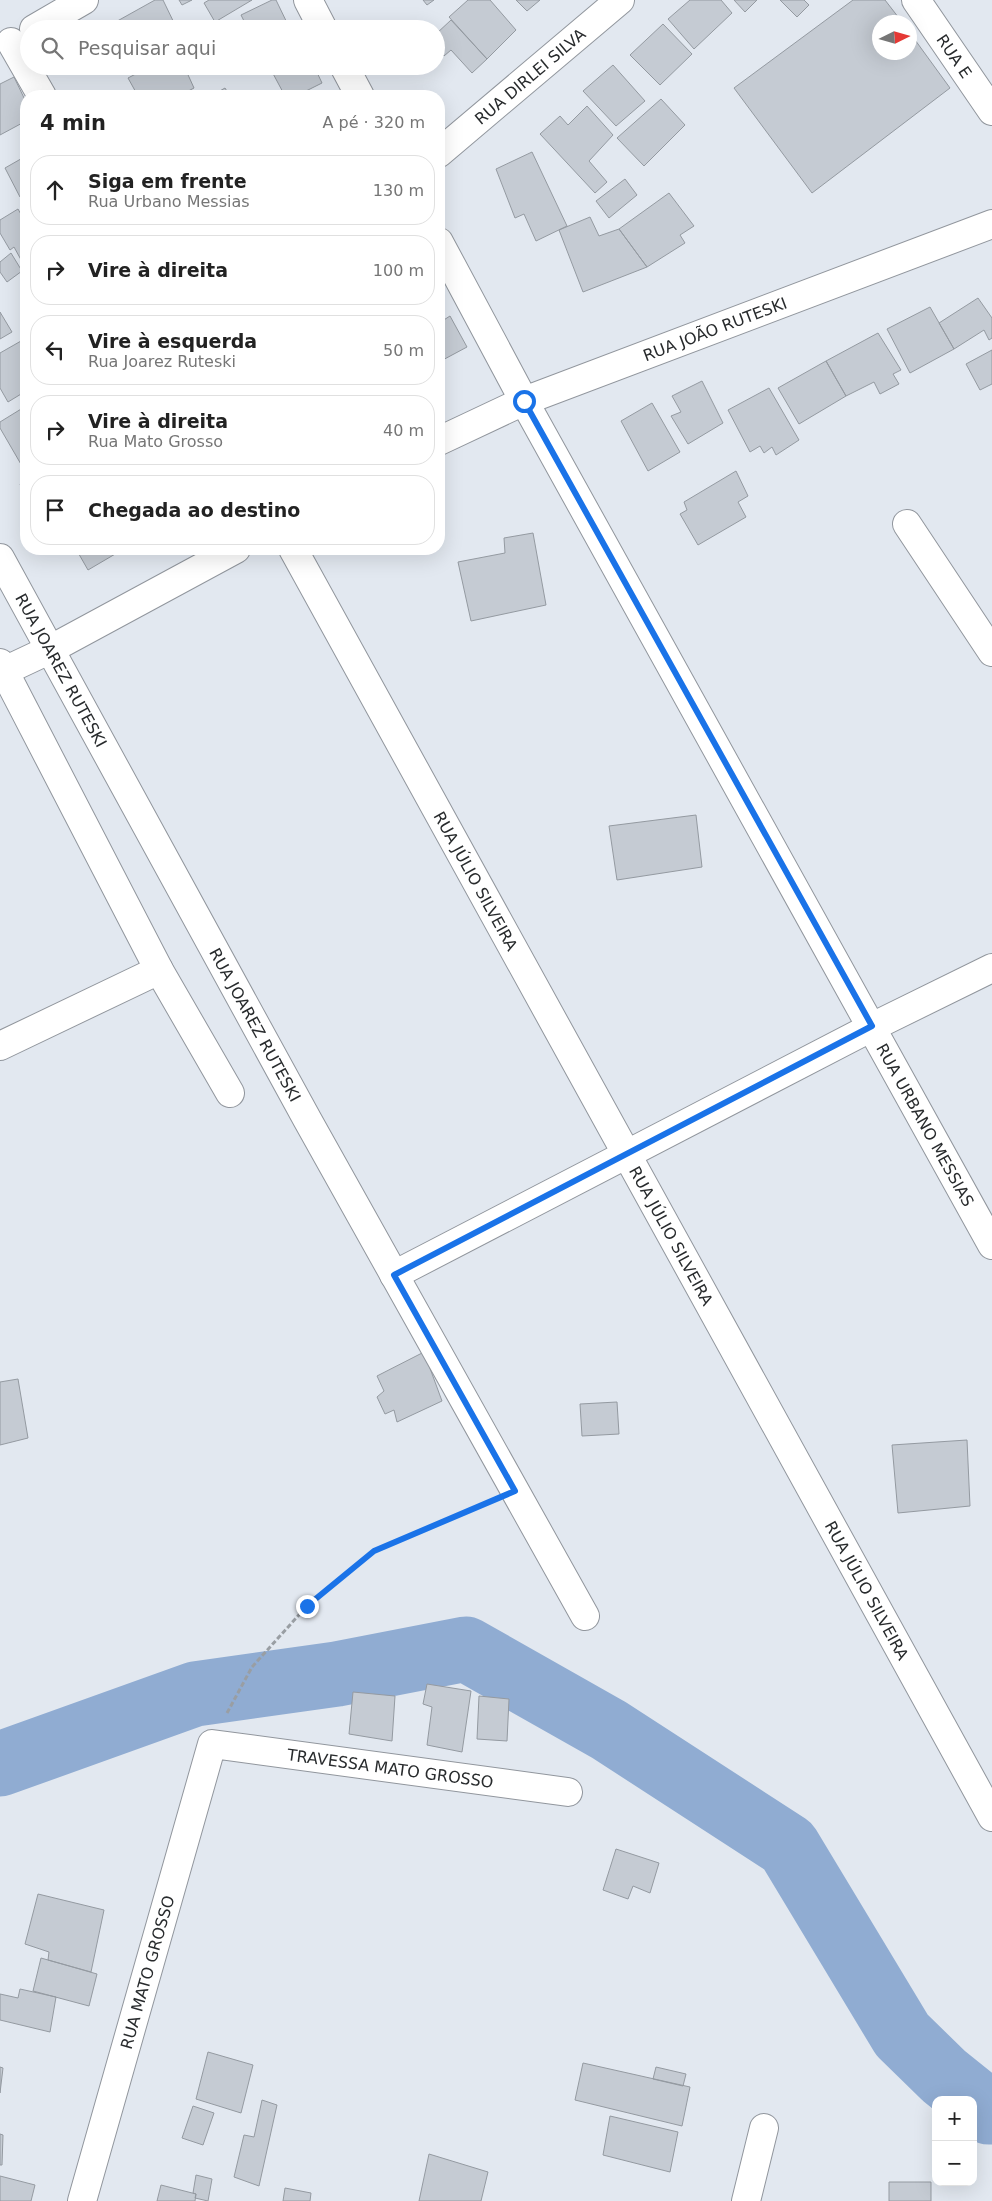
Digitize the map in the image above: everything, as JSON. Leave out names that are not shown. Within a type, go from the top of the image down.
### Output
[{"type":"street","points":[[49,20],[84,0]]},
{"type":"street","points":[[308,0],[318,20]]},
{"type":"street","name":"RUA DIRLEI SILVA","points":[[445,148],[620,0]]},
{"type":"street","name":"RUA E","points":[[916,0],[992,111]]},
{"type":"street","points":[[34,75],[40,90]]},
{"type":"street","points":[[349,75],[357,90]]},
{"type":"street","name":"RUA JOÃO RUTESKI","points":[[445,438],[524,401],[992,224]]},
{"type":"street","name":"RUA URBANO MESSIAS","points":[[445,253],[524,401],[992,1245]]},
{"type":"street","points":[[907,524],[992,652]]},
{"type":"street","points":[[225,555],[51,649],[1,669],[159,970],[230,1093]]},
{"type":"street","name":"RUA JÚLIO SILVEIRA","points":[[296,555],[628,1154],[992,1818]]},
{"type":"street","name":"RUA JOAREZ RUTESKI","points":[[0,558],[394,1275],[585,1616]]},
{"type":"street","points":[[394,1275],[872,1026],[992,968]]},
{"type":"street","points":[[0,1046],[159,970]]},
{"type":"street","name":"TRAVESSA MATO GROSSO","points":[[212,1744],[568,1792]]},
{"type":"street","name":"RUA MATO GROSSO","points":[[82,2201],[212,1744]]},
{"type":"street","points":[[746,2201],[764,2128]]},
{"type":"path","points":[[228,1710],[252,1667],[307,1606],[374,1551],[515,1491]]},
{"type":"building","points":[[155,0],[163,0],[173,20],[119,20]]},
{"type":"building","points":[[179,0],[192,0],[182,5]]},
{"type":"building","points":[[209,0],[252,0],[218,20],[214,20],[204,3]]},
{"type":"building","points":[[272,0],[276,0],[286,20],[244,20],[241,15]]},
{"type":"building","points":[[423,0],[434,0],[427,5]]},
{"type":"building","points":[[468,0],[490,0],[516,30],[487,59],[449,17]]},
{"type":"building","points":[[516,0],[540,0],[527,11]]},
{"type":"building","points":[[690,0],[721,0],[732,13],[694,49],[668,19]]},
{"type":"building","points":[[734,0],[757,0],[745,12]]},
{"type":"building","points":[[780,0],[804,0],[809,5],[797,17]]},
{"type":"building","points":[[853,0],[885,0],[897,15],[872,15],[872,60],[917,60],[917,43],[950,88],[812,193],[734,88]]},
{"type":"building","points":[[451,20],[487,59],[472,73],[451,50],[445,55],[445,26]]},
{"type":"building","points":[[663,24],[692,54],[660,85],[630,55]]},
{"type":"building","points":[[613,65],[645,101],[616,126],[583,91]]},
{"type":"building","points":[[134,75],[188,75],[194,88],[190,90],[135,90],[128,78]]},
{"type":"building","points":[[274,75],[318,75],[322,83],[308,90],[282,90]]},
{"type":"building","points":[[14,77],[20,90],[20,124],[0,135],[0,84]]},
{"type":"building","points":[[661,99],[685,125],[644,166],[617,138]]},
{"type":"building","points":[[587,106],[613,135],[589,161],[607,182],[595,193],[540,134],[560,116],[568,125]]},
{"type":"building","points":[[532,152],[567,226],[536,241],[524,214],[515,218],[496,169]]},
{"type":"building","points":[[20,159],[20,197],[5,168]]},
{"type":"building","points":[[625,179],[637,195],[609,218],[596,201]]},
{"type":"building","points":[[669,193],[694,226],[680,235],[685,243],[647,267],[619,229]]},
{"type":"building","points":[[18,209],[20,212],[20,258],[14,247],[10,250],[0,233],[0,220]]},
{"type":"building","points":[[590,217],[599,236],[619,229],[647,267],[583,292],[559,230]]},
{"type":"building","points":[[11,253],[20,268],[20,272],[7,282],[0,272],[0,262]]},
{"type":"building","points":[[978,298],[992,318],[992,338],[989,340],[984,330],[954,349],[939,323]]},
{"type":"building","points":[[930,307],[954,349],[910,373],[887,329]]},
{"type":"building","points":[[0,312],[12,332],[0,339]]},
{"type":"building","points":[[450,316],[467,347],[445,359],[445,319]]},
{"type":"building","points":[[878,333],[901,370],[893,374],[899,384],[880,394],[874,382],[846,396],[826,361]]},
{"type":"building","points":[[20,342],[20,395],[8,402],[0,388],[0,353]]},
{"type":"building","points":[[992,350],[992,384],[980,390],[966,364]]},
{"type":"building","points":[[826,361],[846,396],[799,424],[778,388]]},
{"type":"building","points":[[702,381],[723,423],[688,444],[671,416],[681,412],[672,396]]},
{"type":"building","points":[[769,388],[799,440],[776,455],[772,447],[764,453],[760,446],[750,452],[728,410]]},
{"type":"building","points":[[652,403],[680,452],[648,471],[621,421]]},
{"type":"building","points":[[20,410],[20,463],[0,428],[0,422]]},
{"type":"building","points":[[736,471],[748,496],[738,502],[746,517],[698,545],[680,514],[687,510],[684,502]]},
{"type":"building","points":[[533,533],[546,605],[471,621],[458,562],[505,553],[504,538]]},
{"type":"building","points":[[79,555],[114,555],[88,570]]},
{"type":"building","points":[[696,815],[702,867],[617,880],[609,826]]},
{"type":"building","points":[[424,1352],[442,1401],[397,1422],[394,1410],[385,1414],[377,1397],[384,1391],[377,1376]]},
{"type":"building","points":[[18,1379],[28,1438],[0,1445],[0,1382]]},
{"type":"building","points":[[617,1402],[619,1434],[582,1436],[580,1404]]},
{"type":"building","points":[[967,1440],[970,1506],[898,1513],[892,1445]]},
{"type":"building","points":[[427,1684],[471,1691],[462,1752],[427,1745],[432,1707],[423,1704]]},
{"type":"building","points":[[353,1692],[395,1696],[392,1741],[349,1734]]},
{"type":"building","points":[[479,1696],[509,1699],[507,1741],[477,1739]]},
{"type":"building","points":[[616,1849],[659,1863],[650,1893],[633,1886],[628,1899],[603,1890]]},
{"type":"building","points":[[38,1894],[104,1910],[91,1972],[48,1960],[49,1952],[25,1944]]},
{"type":"building","points":[[41,1958],[97,1974],[89,2006],[33,1991]]},
{"type":"building","points":[[20,1989],[56,1997],[50,2032],[0,2020],[0,1994],[18,1998]]},
{"type":"building","points":[[208,2052],[253,2065],[241,2113],[196,2099]]},
{"type":"building","points":[[583,2063],[690,2087],[682,2126],[575,2100]]},
{"type":"building","points":[[0,2067],[3,2068],[0,2093]]},
{"type":"building","points":[[656,2067],[686,2074],[683,2086],[653,2079]]},
{"type":"building","points":[[262,2100],[277,2105],[259,2186],[234,2177],[244,2135],[254,2137]]},
{"type":"building","points":[[193,2106],[214,2113],[203,2145],[182,2138]]},
{"type":"building","points":[[610,2116],[678,2132],[670,2172],[603,2155]]},
{"type":"building","points":[[0,2134],[3,2135],[2,2165],[0,2165]]},
{"type":"building","points":[[429,2154],[488,2172],[481,2201],[419,2201]]},
{"type":"building","points":[[196,2175],[212,2179],[208,2201],[195,2198],[196,2194],[193,2193]]},
{"type":"building","points":[[0,2176],[35,2185],[31,2201],[0,2201]]},
{"type":"building","points":[[889,2182],[931,2182],[931,2201],[889,2201]]},
{"type":"building","points":[[161,2185],[196,2194],[195,2201],[157,2201]]},
{"type":"building","points":[[285,2188],[311,2193],[310,2201],[283,2201]]},
{"type":"waterway","points":[[0,1764],[195,1694],[337,1674],[466,1649],[609,1730],[788,1846],[902,2035],[944,2076],[989,2112],[992,2112]]},
{"type":"route","points":[[307,1606],[374,1551],[515,1491],[394,1275],[872,1026],[524,401]]}]
